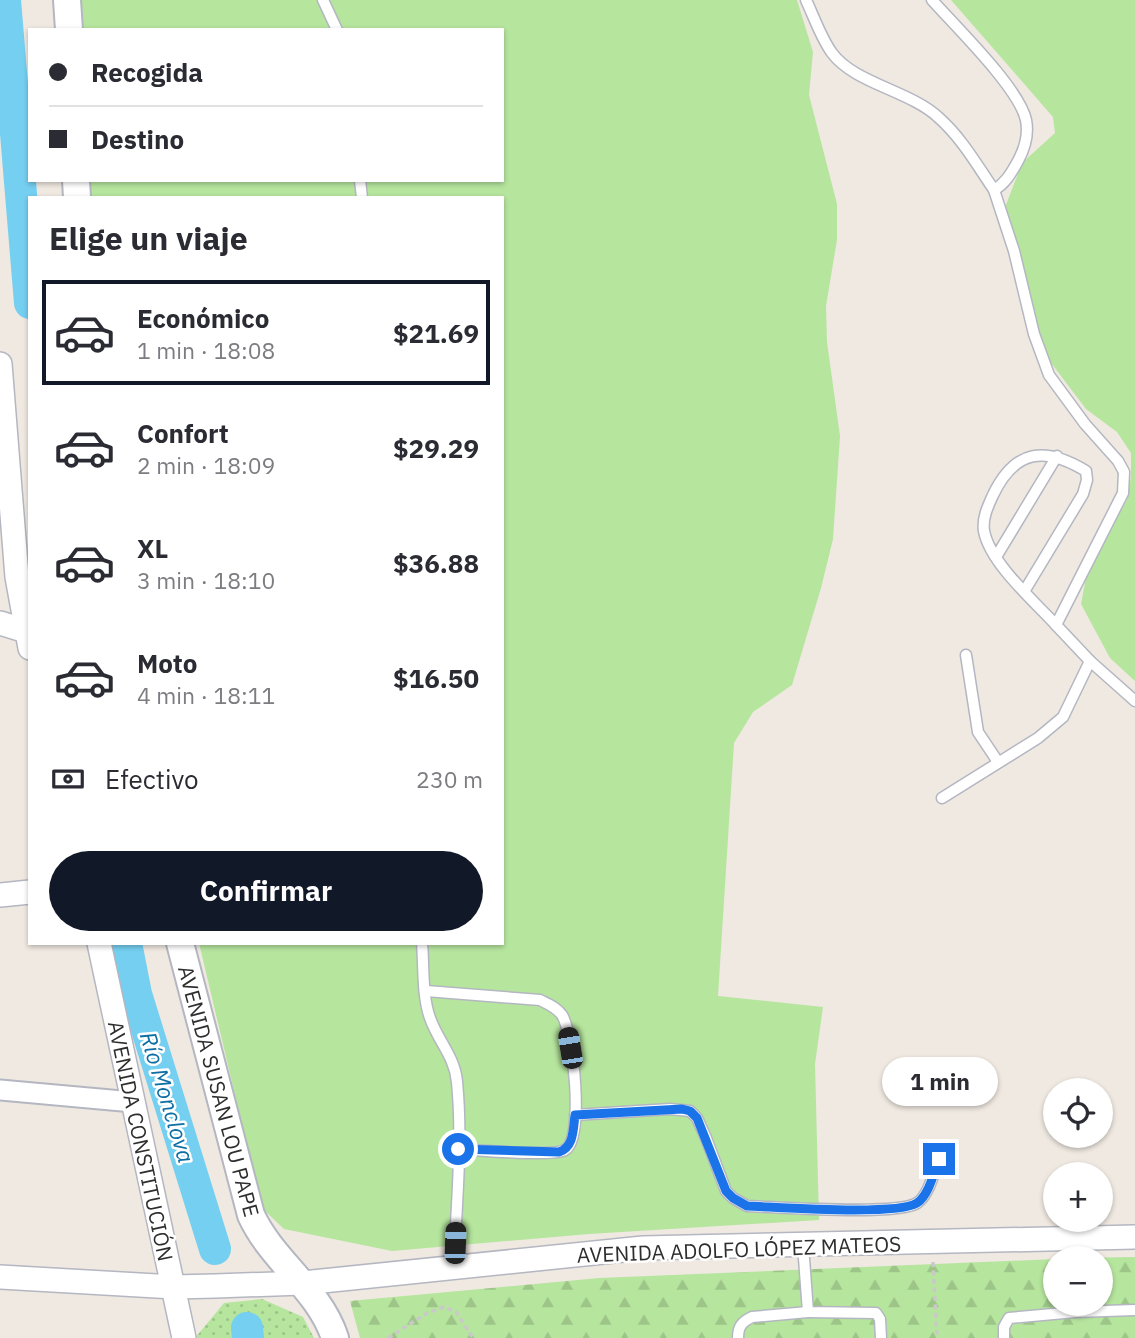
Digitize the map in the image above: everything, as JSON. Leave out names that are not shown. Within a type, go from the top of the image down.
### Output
[{"type":"main road","points":[[67,0],[69,28]]},
{"type":"main road","name":"AVENIDA SUSAN LOU PAPE","points":[[181,945],[251,1215],[265,1239],[322,1310],[335,1338]]},
{"type":"street","points":[[0,363],[17,577],[28,639]]},
{"type":"street","points":[[0,623],[28,639]]},
{"type":"street","points":[[0,895],[28,892]]},
{"type":"street","name":"AVENIDA CONSTITUCIÓN","points":[[99,945],[183,1333]]},
{"type":"street","points":[[0,1090],[133,1102]]},
{"type":"street","name":"AVENIDA ADOLFO LÓPEZ MATEOS","points":[[1088,1246],[1135,1237]]},
{"type":"street","name":"AVENIDA ADOLFO LÓPEZ MATEOS","points":[[0,1277],[174,1287],[215,1286],[303,1283],[643,1248],[933,1242],[1043,1248]]},
{"type":"street","points":[[165,1247],[194,1276],[215,1286]]},
{"type":"street","points":[[183,1333],[193,1304],[199,1296],[215,1286]]},
{"type":"lane","points":[[323,0],[336,28]]},
{"type":"lane","points":[[806,0],[832,53],[846,67],[912,99],[938,116],[961,142],[994,190],[1014,251],[1034,334],[1049,375],[1085,425],[1118,461],[1124,472],[1123,493],[1056,625]]},
{"type":"lane","points":[[932,0],[1014,93],[1024,114],[1027,140],[1010,175],[1002,186],[994,190]]},
{"type":"lane","points":[[1025,590],[1083,494],[1087,480],[1086,471],[1057,456],[1037,455],[1013,465],[997,487],[986,511],[984,533],[996,557],[1025,590],[1056,625],[1090,661],[1135,701]]},
{"type":"lane","points":[[996,557],[1057,456]]},
{"type":"lane","points":[[967,655],[978,732],[998,762]]},
{"type":"lane","points":[[942,798],[1038,738],[1063,717],[1090,661]]},
{"type":"lane","points":[[422,945],[427,1008],[431,1022],[455,1067],[457,1083],[454,1266]]},
{"type":"lane","points":[[426,991],[540,1000],[555,1007],[563,1016],[567,1029],[577,1088],[570,1145],[566,1150],[458,1149]]},
{"type":"lane","points":[[575,1115],[670,1109],[690,1111],[697,1118],[726,1191],[747,1206],[873,1210],[907,1207],[918,1203],[925,1195],[939,1159]]},
{"type":"lane","points":[[803,1245],[808,1312]]},
{"type":"lane","points":[[1113,1309],[1135,1310]]},
{"type":"lane","points":[[738,1338],[738,1329],[744,1320],[752,1317],[808,1312],[876,1313],[880,1320],[881,1338]]},
{"type":"lane","points":[[1004,1338],[1004,1327],[1009,1318],[1043,1313]]},
{"type":"path","points":[[933,1242],[937,1338]]},
{"type":"path","points":[[388,1338],[427,1313],[444,1307],[456,1312],[473,1338]]},
{"type":"green space","points":[[82,0],[797,0],[813,52],[809,95],[837,204],[837,240],[826,306],[827,342],[840,436],[833,539],[792,685],[753,712],[734,743],[718,996],[823,1007],[815,1064],[819,1220],[589,1234],[392,1251],[284,1229],[265,1211],[259,1196],[199,945],[504,945],[504,196],[91,196],[89,182],[504,182],[504,28],[81,28]]},
{"type":"green space","points":[[951,0],[1135,0],[1135,681],[1110,658],[1081,604],[1088,567],[1127,500],[1131,453],[1117,432],[1086,409],[1042,351],[1004,210],[1022,163],[1055,133],[1053,117]]},
{"type":"green space","points":[[1113,1257],[1135,1257],[1135,1338],[360,1338],[350,1301],[599,1278],[1043,1260],[1043,1316],[1113,1316]]},
{"type":"green space","points":[[262,1299],[303,1317],[314,1338],[195,1338],[224,1303]]},
{"type":"waterway","name":"Río Monclova","points":[[5,0],[28,279]]},
{"type":"waterway","name":"Río Monclova","points":[[126,945],[136,994],[215,1249]]},
{"type":"waterway","points":[[247,1328],[248,1338]]},
{"type":"route","points":[[458,1149],[559,1152],[570,1145],[575,1115],[682,1109],[690,1111],[697,1118],[726,1191],[747,1206],[873,1210],[907,1207],[918,1203],[925,1195],[939,1159]]}]
